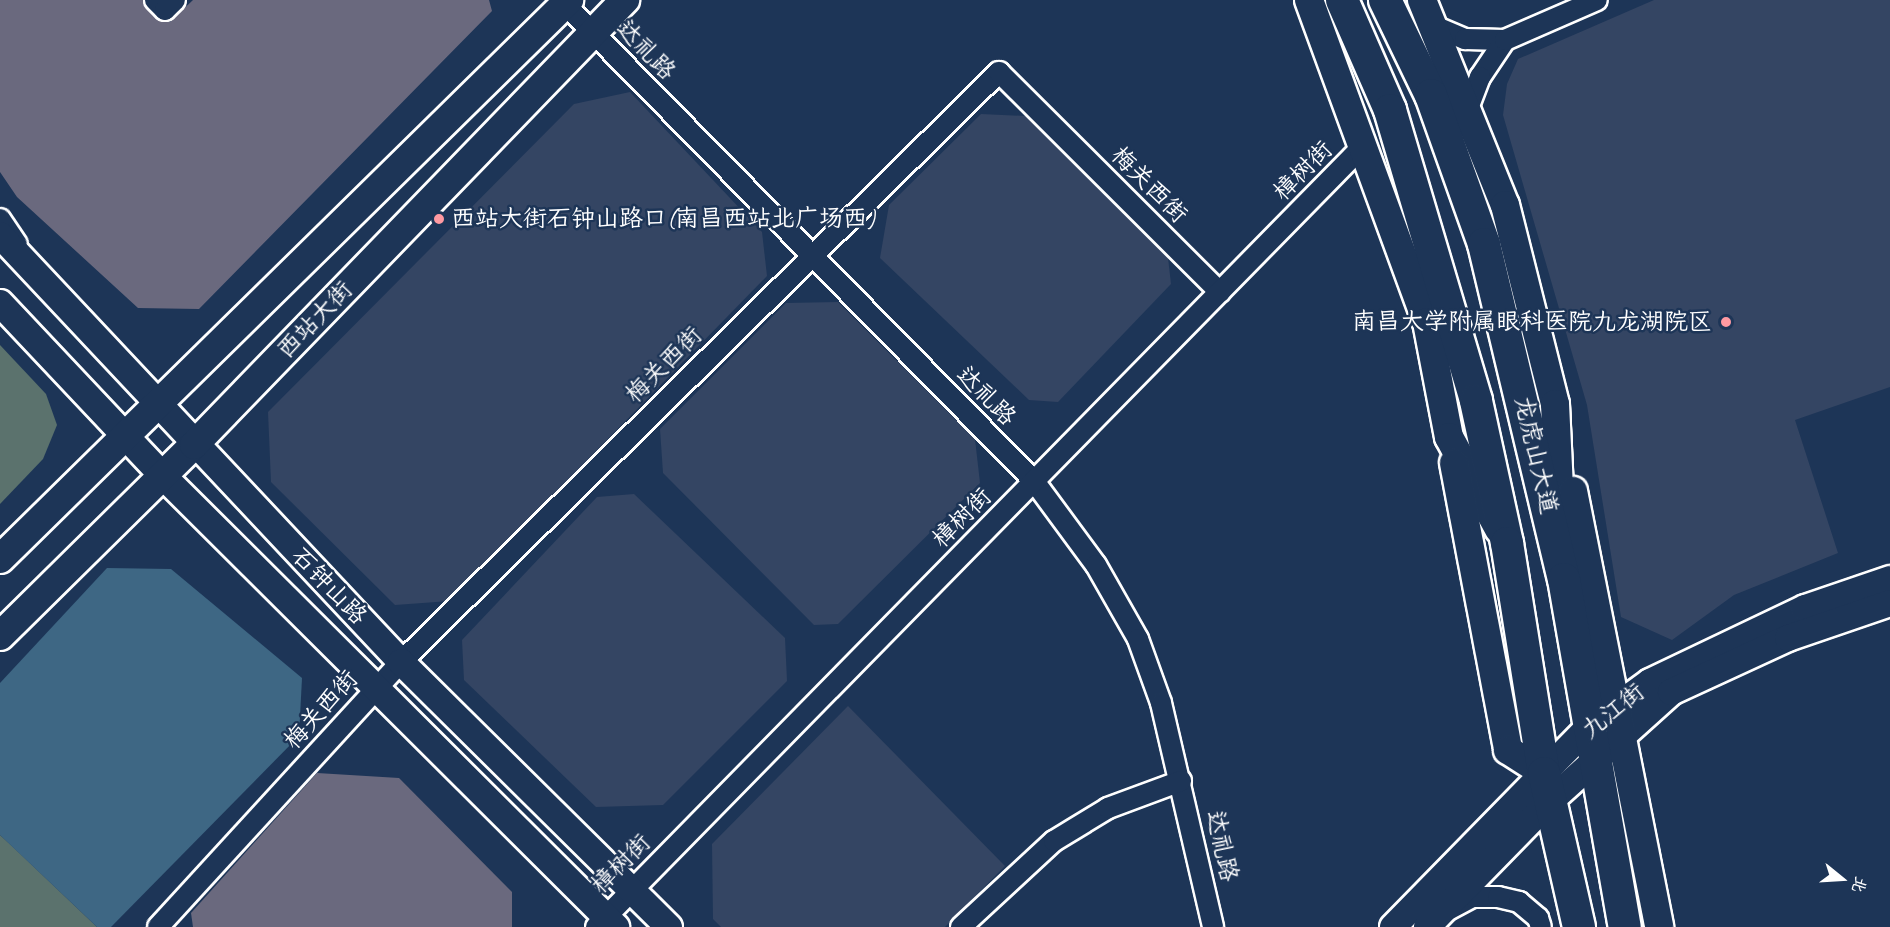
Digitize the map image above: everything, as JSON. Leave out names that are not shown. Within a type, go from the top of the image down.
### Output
[{"type":"main road","name":"西站大街","points":[[0,636],[194,445],[626,0]]},
{"type":"main road","points":[[1309,0],[1365,144],[1427,322],[1508,750],[1547,788]]},
{"type":"main road","name":"龙虎山大道","points":[[1342,0],[1390,110],[1476,401],[1507,543],[1547,788],[1579,926]]},
{"type":"main road","name":"龙虎山大道","points":[[1386,0],[1431,95],[1484,244],[1564,579],[1598,759],[1625,927]]},
{"type":"main road","points":[[1422,0],[1468,108],[1505,205],[1555,404],[1659,927]]},
{"type":"main road","name":"西站大街","points":[[3,552],[157,405],[565,1]]},
{"type":"main road","points":[[1555,404],[1564,579]]},
{"type":"main road","points":[[1449,437],[1507,543]]},
{"type":"street","points":[[155,0],[165,10],[175,0]]},
{"type":"street","points":[[1434,26],[1465,39],[1505,40],[1597,0]]},
{"type":"street","name":"达礼路","points":[[565,1],[809,256],[1035,481],[1096,565],[1138,639],[1181,781],[1214,927]]},
{"type":"street","points":[[1468,108],[1480,77],[1505,40]]},
{"type":"street","name":"梅关西街","points":[[158,927],[401,662],[809,256],[999,72],[1220,292]]},
{"type":"street","name":"樟树街","points":[[606,923],[631,890],[1365,144]]},
{"type":"street","points":[[0,219],[31,264]]},
{"type":"street","name":"石钟山路","points":[[0,235],[31,264],[194,445],[401,662],[669,927]]},
{"type":"street","name":"石钟山路","points":[[9,311],[126,433],[162,475],[606,923]]},
{"type":"street","name":"九江街","points":[[1433,921],[1547,788],[1591,725],[1616,706],[1650,682],[1724,643],[1805,608],[1890,579]]},
{"type":"street","name":"九江街","points":[[1393,927],[1547,788],[1598,759],[1671,692],[1725,665],[1890,603]]},
{"type":"street","points":[[961,927],[1054,841],[1108,808],[1181,781]]},
{"type":"street","points":[[1433,921],[1473,897],[1498,897],[1520,902],[1538,918],[1541,927]]},
{"type":"shaded area","name":"南昌大学附属眼科医院九龙湖院区","points":[[1654,0],[1890,0],[1890,387],[1795,420],[1838,553],[1734,595],[1672,640],[1621,617],[1587,405],[1503,115],[1507,84],[1518,59]]},
{"type":"shaded area","points":[[630,92],[762,232],[767,276],[450,601],[395,605],[271,482],[268,412],[574,104]]},
{"type":"shaded area","points":[[981,114],[1026,116],[1166,240],[1171,284],[1058,402],[1029,400],[880,258],[889,205]]},
{"type":"shaded area","points":[[838,302],[975,439],[980,483],[838,624],[814,625],[663,473],[660,429],[786,303]]},
{"type":"shaded area","points":[[634,494],[785,638],[787,681],[663,805],[596,807],[464,680],[462,640],[597,497]]},
{"type":"shaded area","points":[[107,568],[171,569],[302,678],[299,736],[111,927],[97,927],[0,835],[0,683]]},
{"type":"shaded area","points":[[848,706],[1005,866],[945,927],[721,927],[713,919],[712,844]]},
{"type":"green space","points":[[0,345],[46,394],[57,425],[43,459],[0,504]]},
{"type":"green space","points":[[0,835],[13,847],[97,927],[0,927]]},
{"type":"building","points":[[0,0],[143,0],[157,18],[170,22],[193,0],[489,0],[492,11],[199,309],[138,308],[17,197],[0,172]]},
{"type":"building","points":[[317,773],[399,778],[512,892],[512,927],[193,927],[191,913]]},
{"type":"place","name":"西站大街石钟山路口(南昌西站北广场西)","points":[[439,219]]},
{"type":"place","name":"南昌大学附属眼科医院九龙湖院区","points":[[1726,322]]}]
